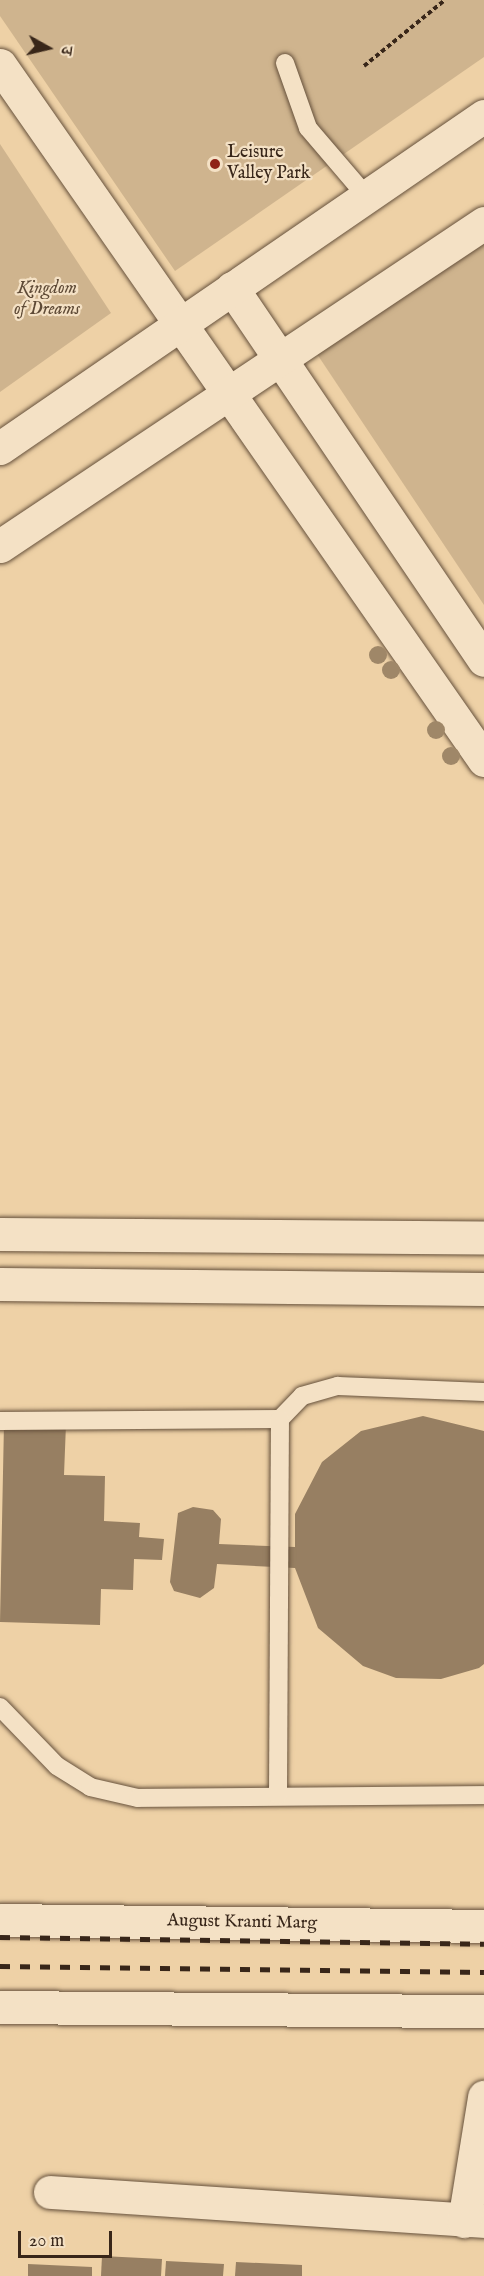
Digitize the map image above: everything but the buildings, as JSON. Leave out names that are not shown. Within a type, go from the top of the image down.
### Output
[{"type":"street","points":[[0,66],[228,397],[484,760]]},
{"type":"street","points":[[0,448],[484,116]]},
{"type":"street","points":[[0,546],[280,363],[484,223]]},
{"type":"street","points":[[232,288],[280,363],[484,660]]},
{"type":"street","points":[[0,1234],[484,1237]]},
{"type":"street","points":[[0,1284],[484,1289]]},
{"type":"street","name":"August Kranti Marg","points":[[0,1920],[484,1926]]},
{"type":"street","points":[[0,2007],[484,2011]]},
{"type":"street","points":[[50,2192],[474,2221],[484,2097]]},
{"type":"lane","points":[[285,63],[309,128],[366,196]]},
{"type":"lane","points":[[278,1795],[280,1419],[302,1396],[339,1386],[484,1392]]},
{"type":"lane","points":[[0,1421],[280,1419]]},
{"type":"lane","points":[[0,1707],[57,1766],[90,1787],[138,1798],[484,1795]]},
{"type":"path","points":[[364,66],[445,0]]},
{"type":"green space","name":"Leisure Valley Park","points":[[0,0],[484,0],[484,57],[175,271],[0,16]]},
{"type":"green space","name":"Kingdom of Dreams","points":[[0,144],[111,313],[0,392]]},
{"type":"green space","points":[[484,220],[484,605],[309,342]]},
{"type":"railway","points":[[0,1937],[484,1944]]},
{"type":"railway","points":[[0,1966],[484,1972]]},
{"type":"place","name":"Leisure Valley Park","points":[[215,164]]}]
